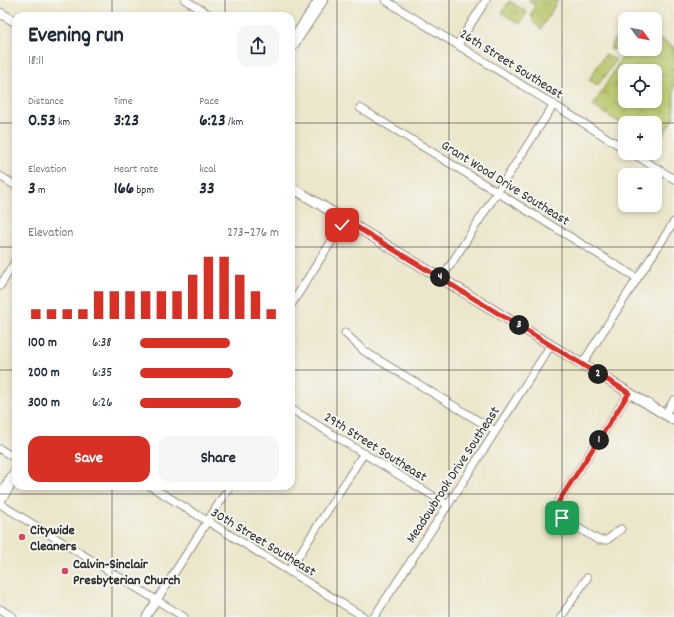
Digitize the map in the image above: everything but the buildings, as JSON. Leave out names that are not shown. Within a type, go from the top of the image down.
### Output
[{"type":"main road","points":[[295,40],[321,0]]},
{"type":"main road","points":[[0,498],[12,479]]},
{"type":"street","points":[[186,0],[206,12]]},
{"type":"street","name":"26th Street Southeast","points":[[385,0],[618,145]]},
{"type":"street","points":[[458,44],[486,0]]},
{"type":"street","points":[[0,13],[12,20]]},
{"type":"street","points":[[442,278],[554,104]]},
{"type":"street","name":"Grant Wood Drive Southeast","points":[[360,108],[637,278]]},
{"type":"street","points":[[643,160],[674,179]]},
{"type":"street","points":[[0,176],[12,184]]},
{"type":"street","points":[[295,189],[674,420]]},
{"type":"street","points":[[295,298],[345,220]]},
{"type":"street","points":[[582,364],[673,225]]},
{"type":"street","points":[[0,286],[12,268]]},
{"type":"street","points":[[345,333],[364,351],[495,431]]},
{"type":"street","name":"Meadowbrook Drive Southeast","points":[[374,617],[551,345]]},
{"type":"street","points":[[621,529],[607,540],[598,540],[562,518],[556,512],[557,504],[629,393]]},
{"type":"street","points":[[665,414],[674,400]]},
{"type":"street","name":"29th Street Southeast","points":[[295,411],[448,505]]},
{"type":"street","points":[[0,449],[12,456]]},
{"type":"street","points":[[289,571],[364,453]]},
{"type":"street","name":"30th Street Southeast","points":[[157,490],[364,617]]},
{"type":"street","points":[[146,617],[227,490]]},
{"type":"street","points":[[0,504],[184,617]]},
{"type":"street","points":[[561,617],[586,578]]},
{"type":"street","points":[[0,609],[13,617]]},
{"type":"green space","points":[[528,0],[558,0],[541,29],[534,23],[531,14],[535,6]]},
{"type":"green space","points":[[509,1],[527,12],[520,24],[502,13]]},
{"type":"green space","points":[[618,36],[618,48],[611,50],[611,45],[614,39]]},
{"type":"green space","points":[[662,40],[674,47],[674,117],[662,137],[662,116],[618,116],[618,122],[593,106],[618,64],[618,108],[662,108],[662,64],[618,64],[623,56],[662,56]]},
{"type":"green space","points":[[605,54],[616,60],[598,85],[589,80]]},
{"type":"place","name":"Citywide Cleaners","points":[[22,537]]},
{"type":"place","name":"Calvin-Sinclair Presbyterian Church","points":[[65,571]]},
{"type":"route","points":[[342,225],[345,220],[629,393],[557,504],[556,512],[562,518]]}]
